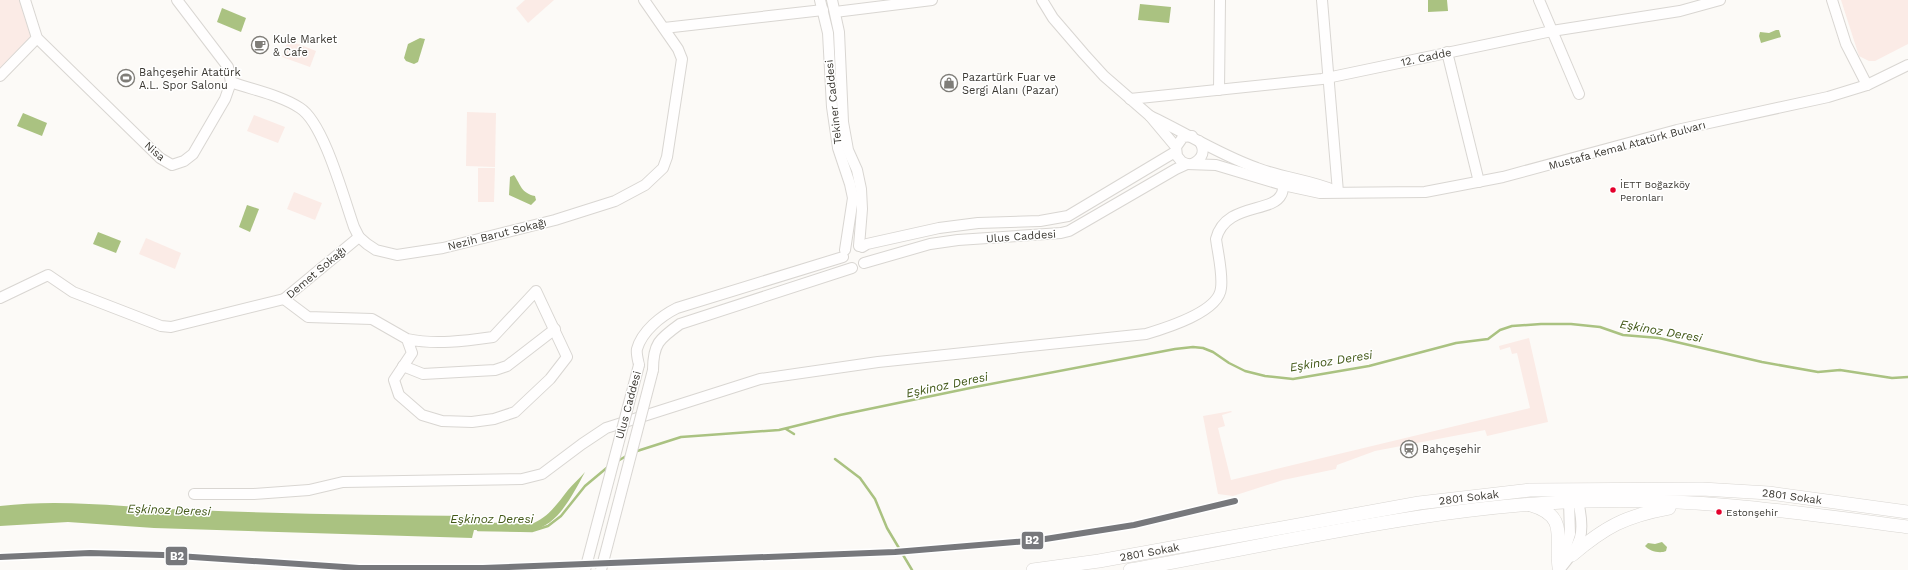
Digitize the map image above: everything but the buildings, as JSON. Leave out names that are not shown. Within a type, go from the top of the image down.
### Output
[{"type":"main road","name":"2801 Sokak","points":[[1130,570],[1421,515],[1525,504],[1572,497],[1702,489],[1775,494],[1908,512]]},
{"type":"main road","name":"2801 Sokak","points":[[1033,570],[1099,561],[1419,503],[1530,490],[1572,497],[1753,507],[1908,527]]},
{"type":"main road","points":[[1572,555],[1604,529],[1626,519],[1652,511],[1690,503]]},
{"type":"main road","points":[[1525,504],[1541,508],[1549,515],[1558,527],[1559,569]]},
{"type":"street","name":"Nisa","points":[[25,0],[38,38],[160,158],[172,165],[184,161],[194,154],[225,99],[231,82]]},
{"type":"street","points":[[177,0],[228,67],[231,82],[283,100],[300,108],[310,118],[327,150],[359,237]]},
{"type":"street","name":"Nezih Barut Sokağı","points":[[359,237],[376,250],[388,254],[397,255],[443,248],[615,201],[645,185],[658,174],[667,157],[682,59],[678,49],[644,0]]},
{"type":"street","name":"Tekiner Caddesi","points":[[820,0],[828,33],[835,134],[839,154],[852,190],[853,198],[844,254]]},
{"type":"street","name":"Tekiner Caddesi","points":[[832,0],[839,32],[843,122],[848,150],[857,170],[861,189],[862,208],[860,246]]},
{"type":"street","points":[[835,12],[932,0]]},
{"type":"street","points":[[1042,0],[1053,18],[1104,76],[1150,116],[1175,149],[1179,160],[1190,164],[1200,158],[1202,154],[1202,145],[1195,139],[1183,138],[1175,149]]},
{"type":"street","points":[[1219,90],[1220,0]]},
{"type":"street","points":[[1322,0],[1338,192]]},
{"type":"street","points":[[1539,0],[1579,94]]},
{"type":"street","name":"12. Cadde","points":[[1130,99],[1328,78],[1552,31],[1680,11],[1720,0]]},
{"type":"street","points":[[1832,0],[1846,44],[1867,85]]},
{"type":"street","points":[[664,28],[823,10]]},
{"type":"street","points":[[0,76],[38,38]]},
{"type":"street","points":[[1447,52],[1479,182]]},
{"type":"street","name":"Mustafa Kemal Atatürk Bulvarı","points":[[1190,164],[1216,165],[1284,181],[1320,193],[1425,192],[1503,177],[1677,130],[1828,97],[1867,85],[1908,65]]},
{"type":"street","name":"Mustafa Kemal Atatürk Bulvarı","points":[[1150,116],[1225,155],[1284,181]]},
{"type":"street","name":"Ulus Caddesi","points":[[585,570],[639,365],[637,349],[643,338],[664,315],[676,308],[844,254],[851,246],[860,246],[939,228],[978,223],[1046,220],[1068,216],[1175,149]]},
{"type":"street","name":"Ulus Caddesi","points":[[601,570],[653,370],[653,352],[668,333],[680,324],[852,268],[859,268],[864,263],[930,244],[958,240],[1061,233],[1069,231],[1176,168],[1190,164]]},
{"type":"street","points":[[194,494],[254,494],[301,490],[343,482],[522,479],[542,474],[606,428],[760,379],[878,362],[1146,334],[1200,312],[1213,304],[1218,297],[1221,288],[1216,239],[1222,225],[1242,212],[1277,200],[1282,195],[1284,181]]},
{"type":"street","name":"Demet Sokağı","points":[[359,237],[284,299],[308,317],[372,319],[407,339],[420,342],[437,342],[493,337],[536,291],[555,328],[567,357],[550,378],[515,412],[494,419],[472,422],[442,421],[422,415],[399,395],[394,380],[412,353],[407,339]]},
{"type":"street","points":[[860,246],[867,257],[864,263]]},
{"type":"street","points":[[844,254],[846,264],[852,268]]},
{"type":"street","points":[[0,298],[48,275],[73,292],[161,326],[171,327],[284,299]]},
{"type":"street","points":[[403,366],[423,374],[495,370],[507,366],[555,328]]},
{"type":"street","points":[[1559,569],[1572,555],[1580,542],[1582,535],[1582,515],[1572,497]]},
{"type":"street","points":[[1559,569],[1570,538],[1572,497]]},
{"type":"shaded area","points":[[0,0],[25,0],[37,38],[0,76]]},
{"type":"shaded area","points":[[525,0],[554,0],[528,23],[516,8]]},
{"type":"shaded area","points":[[1841,0],[1908,0],[1908,44],[1875,61],[1869,61],[1859,56]]},
{"type":"shaded area","points":[[288,40],[316,51],[310,67],[282,57]]},
{"type":"shaded area","points":[[467,112],[496,113],[495,167],[466,166]]},
{"type":"shaded area","points":[[254,115],[285,127],[278,143],[247,131]]},
{"type":"shaded area","points":[[478,168],[495,168],[494,202],[478,202]]},
{"type":"shaded area","points":[[294,192],[322,203],[315,220],[287,209]]},
{"type":"shaded area","points":[[146,238],[181,253],[175,269],[139,254]]},
{"type":"shaded area","points":[[1529,338],[1548,422],[1487,436],[1485,430],[1375,451],[1337,465],[1336,469],[1283,480],[1233,496],[1218,494],[1203,416],[1232,412],[1222,415],[1225,426],[1218,428],[1231,480],[1530,408],[1517,353],[1512,354],[1510,347],[1500,350],[1499,346]]},
{"type":"water","points":[[1428,0],[1447,0],[1448,11],[1428,12]]},
{"type":"water","points":[[1140,4],[1171,7],[1169,23],[1138,20]]},
{"type":"water","points":[[222,8],[246,18],[241,32],[217,22]]},
{"type":"water","points":[[1779,30],[1781,37],[1761,43],[1759,36],[1760,32],[1769,33]]},
{"type":"water","points":[[420,38],[425,39],[418,62],[414,64],[406,61],[404,58],[408,44]]},
{"type":"water","points":[[23,113],[47,123],[42,136],[17,126]]},
{"type":"water","points":[[514,175],[524,191],[535,196],[536,200],[531,205],[509,195],[510,177]]},
{"type":"water","points":[[247,205],[259,209],[250,232],[239,227]]},
{"type":"water","points":[[98,232],[121,241],[116,253],[93,244]]},
{"type":"water","points":[[585,472],[565,507],[551,522],[533,530],[474,530],[472,538],[154,528],[68,522],[0,526],[0,506],[49,503],[264,512],[475,516],[475,522],[531,524],[552,510]]},
{"type":"water","points":[[1662,542],[1667,547],[1666,551],[1664,552],[1655,552],[1645,546],[1648,543],[1655,544]]},
{"type":"waterway","name":"Eşkinoz Deresi","points":[[634,452],[681,437],[779,430],[840,415],[975,387],[1175,349],[1193,347],[1203,348],[1213,352],[1229,363],[1245,371],[1265,376],[1293,379],[1369,366],[1456,343],[1488,339],[1500,330],[1512,326],[1541,324],[1571,324],[1600,327],[1623,335],[1659,338],[1762,362],[1818,372],[1840,370],[1892,378],[1908,377]]},
{"type":"waterway","points":[[786,429],[794,434]]},
{"type":"waterway","name":"Eşkinoz Deresi","points":[[616,462],[628,455]]},
{"type":"waterway","points":[[835,459],[860,478],[875,499],[887,528],[912,570]]},
{"type":"waterway","name":"Eşkinoz Deresi","points":[[478,530],[532,531],[548,526],[561,516],[585,486],[609,466]]},
{"type":"transit line","name":"B2","points":[[0,557],[90,553],[163,555],[359,568],[483,568],[895,552],[1039,540],[1134,525],[1235,501]]},
{"type":"place","name":"Kule Market & Cafe","points":[[260,45]]},
{"type":"place","name":"Bahçeşehir Atatürk A.L. Spor Salonu","points":[[126,78]]},
{"type":"place","name":"Pazartürk Fuar ve Sergi Alanı (Pazar)","points":[[949,83]]},
{"type":"place","name":"İETT Boğazköy Peronları","points":[[1613,190]]},
{"type":"place","name":"Bahçeşehir","points":[[1409,449]]},
{"type":"place","name":"Estonşehir","points":[[1719,512]]}]
